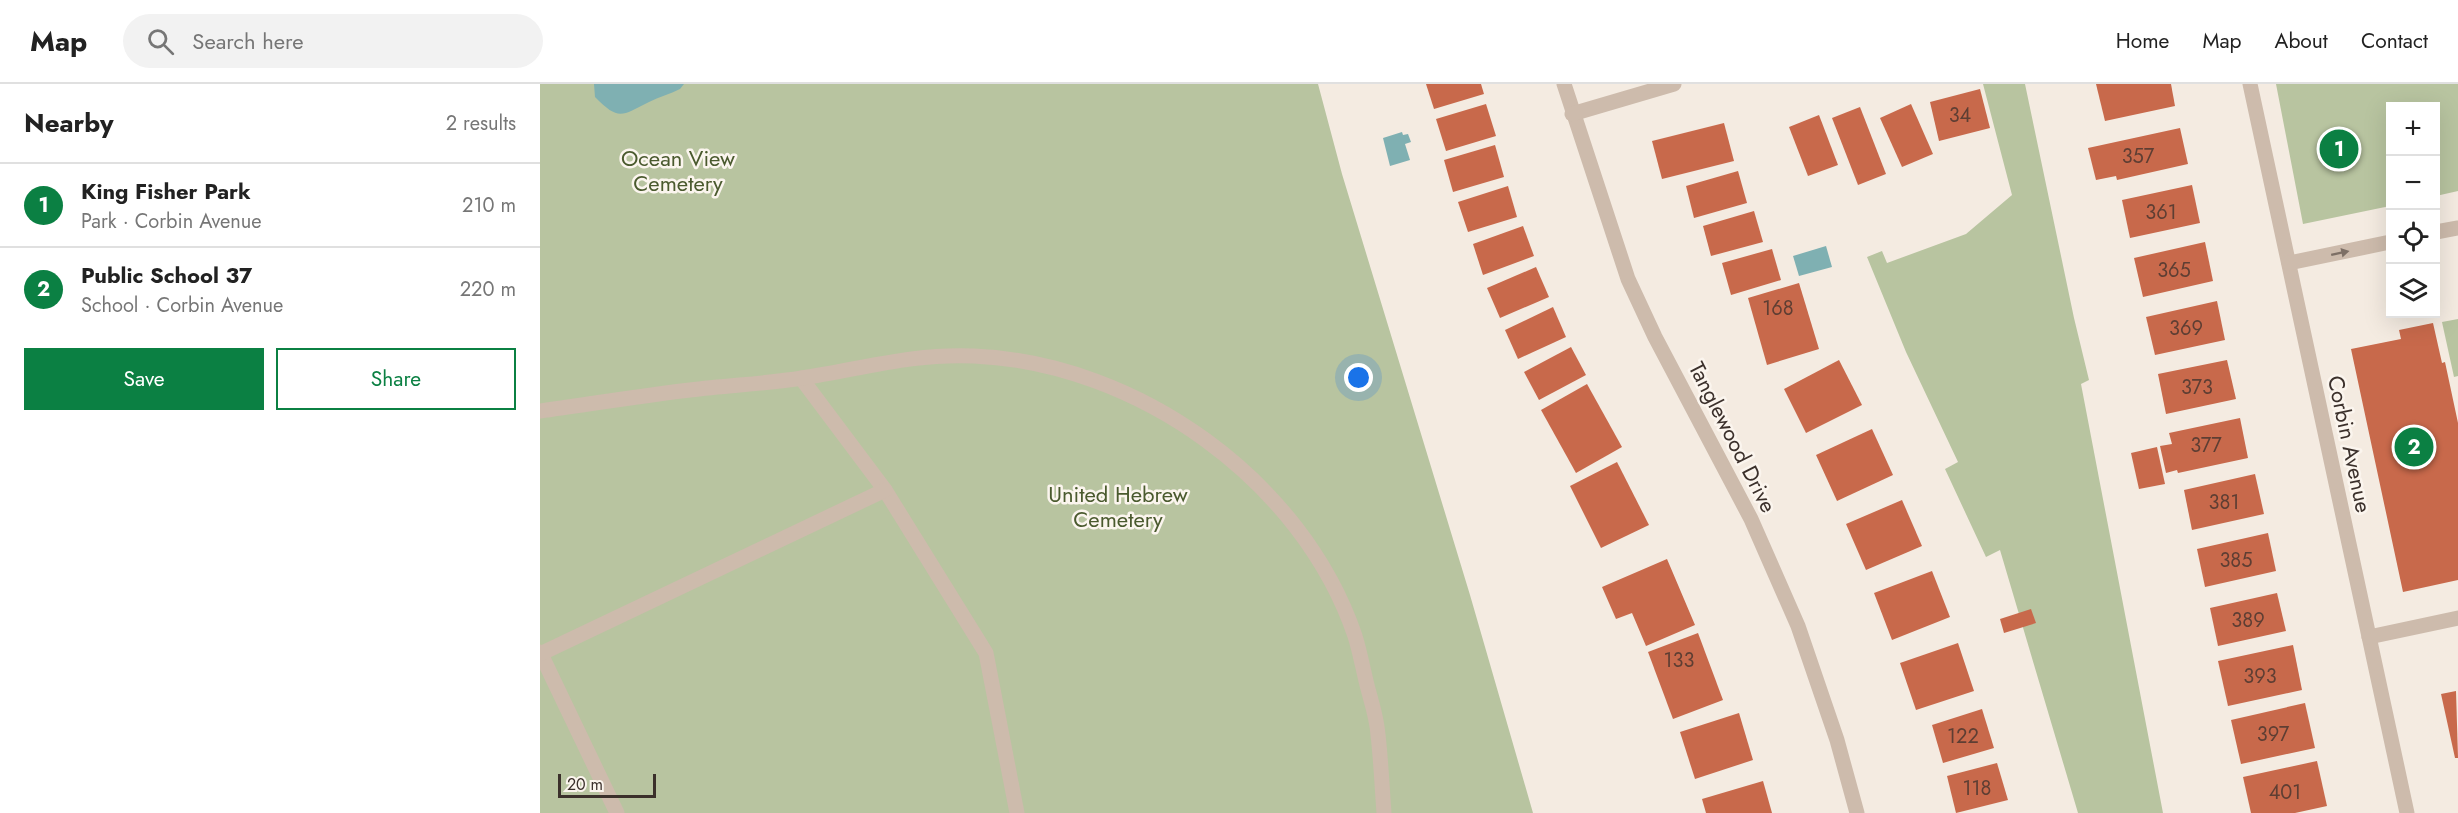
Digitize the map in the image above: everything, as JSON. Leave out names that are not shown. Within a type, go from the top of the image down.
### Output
[{"type":"street","name":"Tanglewood Drive","points":[[1564,84],[1628,279],[1655,337],[1751,519],[1798,626],[1837,740],[1857,813]]},
{"type":"street","points":[[1572,114],[1674,84]]},
{"type":"street","name":"Corbin Avenue","points":[[2250,84],[2407,813]]},
{"type":"street","points":[[2440,231],[2458,228]]},
{"type":"street","points":[[2289,263],[2386,243]]},
{"type":"street","points":[[540,411],[691,390],[801,378],[904,358],[974,356],[1043,364],[1110,385],[1176,420],[1229,457],[1264,490],[1294,524],[1330,579],[1355,636],[1378,732],[1384,813]]},
{"type":"street","points":[[801,378],[885,490],[986,653],[1017,813]]},
{"type":"street","points":[[617,813],[540,653],[885,490]]},
{"type":"street","points":[[2369,637],[2458,618]]},
{"type":"green space","name":"United Hebrew Cemetery","points":[[540,84],[1318,84],[1342,174],[1470,595],[1533,813],[540,813]]},
{"type":"green space","points":[[1983,84],[2025,84],[2089,380],[2081,384],[2163,813],[2078,813],[2000,550],[1986,557],[1945,469],[1958,462],[1906,352],[1867,257],[1882,251],[1887,263],[1966,234],[2012,195]]},
{"type":"green space","points":[[2276,84],[2458,84],[2458,191],[2440,195],[2440,102],[2386,102],[2386,207],[2303,224]]},
{"type":"green space","points":[[2458,319],[2458,376],[2454,377],[2442,322]]},
{"type":"water","points":[[594,84],[684,84],[676,91],[620,114],[610,110],[595,97]]},
{"type":"water","points":[[1402,132],[1403,135],[1408,134],[1411,142],[1405,144],[1410,160],[1390,166],[1383,138]]},
{"type":"water","points":[[1826,246],[1832,267],[1799,276],[1793,256]]},
{"type":"building","points":[[1426,84],[1481,84],[1484,94],[1434,109]]},
{"type":"building","points":[[2096,84],[2171,84],[2175,106],[2105,121]]},
{"type":"building","points":[[1980,89],[1990,128],[1939,141],[1930,102]]},
{"type":"building","points":[[1486,104],[1496,136],[1446,151],[1436,119]]},
{"type":"building","points":[[1911,104],[1933,154],[1902,167],[1880,118]]},
{"type":"building","points":[[1860,107],[1886,174],[1858,185],[1832,118]]},
{"type":"building","points":[[1819,115],[1838,165],[1808,176],[1789,127]]},
{"type":"building","points":[[1724,123],[1734,161],[1662,179],[1652,141]]},
{"type":"building","points":[[2180,128],[2188,164],[2117,180],[2116,176],[2096,180],[2088,148]]},
{"type":"building","points":[[1495,145],[1504,177],[1453,192],[1444,160]]},
{"type":"building","points":[[1738,171],[1747,203],[1694,218],[1686,186]]},
{"type":"building","points":[[2192,185],[2200,223],[2130,238],[2122,200]]},
{"type":"building","points":[[1508,186],[1517,217],[1468,232],[1458,202]]},
{"type":"building","points":[[1754,211],[1763,242],[1711,256],[1703,226]]},
{"type":"building","points":[[1523,226],[1534,256],[1483,275],[1473,244]]},
{"type":"building","points":[[2205,242],[2213,281],[2143,297],[2134,258]]},
{"type":"building","points":[[1772,249],[1781,280],[1731,295],[1722,263]]},
{"type":"building","points":[[1536,267],[1549,297],[1500,318],[1487,288]]},
{"type":"building","points":[[1799,283],[1819,349],[1767,365],[1748,298]]},
{"type":"building","points":[[2217,301],[2225,340],[2155,355],[2146,317]]},
{"type":"building","points":[[1553,307],[1566,337],[1518,359],[1505,330]]},
{"type":"building","points":[[2433,323],[2442,363],[2445,362],[2458,423],[2458,580],[2403,592],[2351,349],[2401,339],[2399,330]]},
{"type":"building","points":[[1571,347],[1586,375],[1539,400],[1524,372]]},
{"type":"building","points":[[1839,360],[1862,405],[1806,433],[1784,389]]},
{"type":"building","points":[[2227,360],[2236,399],[2166,414],[2158,374]]},
{"type":"building","points":[[1587,384],[1622,447],[1576,473],[1541,410]]},
{"type":"building","points":[[2240,418],[2248,458],[2178,473],[2177,470],[2166,473],[2160,446],[2172,444],[2169,433]]},
{"type":"building","points":[[1872,429],[1893,475],[1837,501],[1816,455]]},
{"type":"building","points":[[2157,447],[2165,484],[2139,489],[2131,453]]},
{"type":"building","points":[[1617,462],[1649,525],[1601,548],[1570,486]]},
{"type":"building","points":[[2255,474],[2264,514],[2192,530],[2184,490]]},
{"type":"building","points":[[1902,500],[1922,546],[1866,570],[1846,524]]},
{"type":"building","points":[[2268,533],[2276,571],[2205,587],[2197,549]]},
{"type":"building","points":[[1667,559],[1695,625],[1646,646],[1632,613],[1616,619],[1602,587]]},
{"type":"building","points":[[1932,571],[1950,617],[1892,640],[1874,593]]},
{"type":"building","points":[[2277,593],[2286,631],[2218,646],[2210,608]]},
{"type":"building","points":[[2031,609],[2036,623],[2004,633],[2000,619]]},
{"type":"building","points":[[1698,633],[1723,700],[1673,719],[1648,652]]},
{"type":"building","points":[[1958,643],[1974,691],[1916,710],[1900,663]]},
{"type":"building","points":[[2293,645],[2302,690],[2228,706],[2218,661]]},
{"type":"building","points":[[2456,691],[2458,758],[2455,758],[2441,694]]},
{"type":"building","points":[[2305,703],[2315,748],[2241,764],[2231,720]]},
{"type":"building","points":[[1982,709],[1994,748],[1943,763],[1932,725]]},
{"type":"building","points":[[1739,713],[1753,760],[1695,779],[1680,732]]},
{"type":"building","points":[[2317,761],[2327,806],[2295,813],[2251,813],[2243,777]]},
{"type":"building","points":[[1997,763],[2008,800],[1956,813],[1947,776]]},
{"type":"building","points":[[1763,781],[1772,813],[1706,813],[1702,799]]},
{"type":"place","name":"King Fisher Park","points":[[2339,149]]},
{"type":"place","name":"Public School 37","points":[[2414,447]]},
{"type":"park label","name":"Ocean View Cemetery","points":[[678,170]]}]
